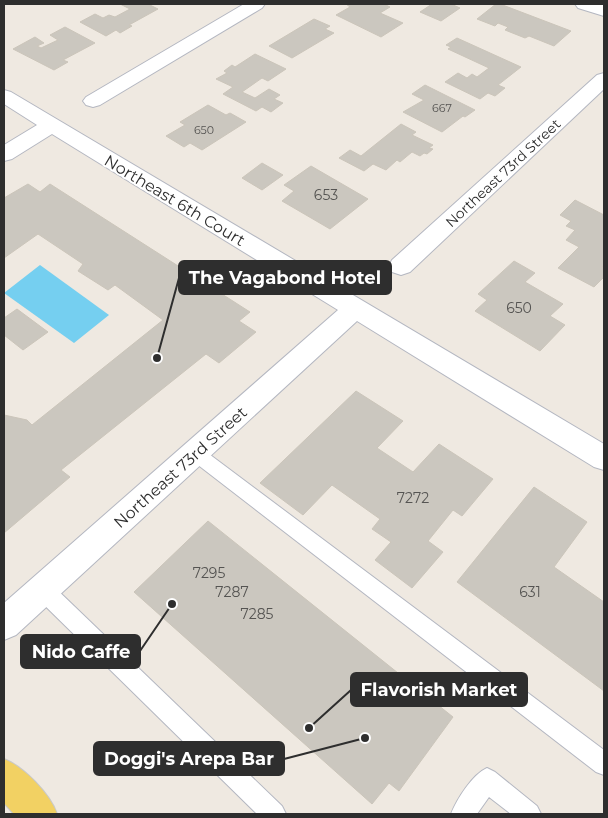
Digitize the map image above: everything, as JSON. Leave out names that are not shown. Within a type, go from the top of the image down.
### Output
[{"type":"main road","points":[[4,777],[39,814]]},
{"type":"street","points":[[93,101],[256,4]]},
{"type":"street","points":[[584,4],[604,11]]},
{"type":"street","name":"Northeast 73rd Street","points":[[401,266],[604,79]]},
{"type":"street","name":"Northeast 6th Court","points":[[4,96],[604,458]]},
{"type":"street","points":[[4,154],[52,125]]},
{"type":"street","name":"Northeast 73rd Street","points":[[4,624],[355,309]]},
{"type":"lane","points":[[195,453],[604,764]]},
{"type":"lane","points":[[42,589],[274,814]]},
{"type":"lane","points":[[463,814],[487,780],[529,814]]},
{"type":"water","points":[[40,265],[109,315],[74,343],[4,293]]},
{"type":"building","points":[[120,4],[148,4],[158,9],[129,25],[132,26],[120,33],[116,30],[106,36],[80,22],[95,14],[103,18],[109,15],[115,17],[130,9]]},
{"type":"building","points":[[346,4],[384,4],[390,7],[380,13],[403,23],[381,37],[336,15],[350,7]]},
{"type":"building","points":[[432,4],[451,4],[460,8],[441,21],[420,12]]},
{"type":"building","points":[[496,4],[571,31],[554,46],[529,36],[525,38],[505,30],[508,27],[498,23],[495,26],[477,19]]},
{"type":"building","points":[[314,19],[330,26],[325,29],[334,33],[292,58],[269,46]]},
{"type":"building","points":[[65,27],[95,43],[63,60],[68,62],[54,70],[13,49],[35,37],[44,43],[37,46],[41,48],[58,40],[50,35]]},
{"type":"building","points":[[457,38],[521,67],[498,85],[505,88],[495,96],[488,93],[480,99],[445,82],[458,73],[467,78],[472,74],[477,77],[489,68],[448,49],[451,47],[446,45]]},
{"type":"building","points":[[255,54],[286,69],[268,81],[262,78],[242,92],[255,98],[269,89],[280,95],[274,99],[283,103],[271,112],[262,107],[256,111],[223,94],[233,87],[216,79],[227,73],[224,71],[232,65],[235,67]]},
{"type":"building","points":[[425,85],[475,110],[465,117],[463,116],[442,132],[403,112],[424,100],[412,94]]},
{"type":"building","points":[[208,105],[226,115],[230,113],[246,122],[202,150],[190,143],[184,147],[166,136],[185,125],[180,122]]},
{"type":"building","points":[[401,124],[416,132],[412,135],[433,145],[429,148],[433,149],[427,154],[424,153],[420,156],[412,152],[400,162],[397,160],[386,170],[373,164],[364,171],[339,158],[350,150],[361,156]]},
{"type":"building","points":[[262,163],[283,175],[262,190],[242,178]]},
{"type":"building","points":[[311,166],[368,199],[330,229],[282,201],[294,191],[284,185]]},
{"type":"building","points":[[28,184],[40,192],[50,184],[250,312],[239,321],[256,332],[219,363],[206,354],[61,470],[70,477],[4,533],[4,415],[27,420],[32,425],[163,320],[115,285],[108,290],[78,271],[83,264],[38,234],[4,258],[4,198]]},
{"type":"building","points":[[575,200],[604,215],[604,265],[602,267],[604,268],[604,277],[594,287],[558,268],[579,247],[566,240],[575,230],[566,226],[571,221],[560,215]]},
{"type":"building","points":[[514,261],[535,273],[525,282],[563,304],[550,316],[565,325],[540,351],[475,311],[487,300],[478,294]]},
{"type":"building","points":[[17,309],[48,332],[23,350],[4,335],[4,318]]},
{"type":"building","points":[[356,391],[403,421],[377,448],[413,472],[439,444],[493,479],[462,516],[453,510],[428,541],[443,552],[412,588],[375,560],[391,542],[372,529],[380,519],[332,485],[303,515],[260,483]]},
{"type":"building","points":[[534,487],[587,522],[554,567],[604,602],[604,691],[457,582]]},
{"type":"building","points":[[208,521],[453,717],[399,791],[389,783],[372,804],[134,592]]},
{"type":"place","name":"The Vagabond Hotel","points":[[157,358]]},
{"type":"place","name":"Nido Caffe","points":[[172,604]]},
{"type":"place","name":"Flavorish Market","points":[[309,728]]},
{"type":"place","name":"Doggi's Arepa Bar","points":[[365,738]]}]
